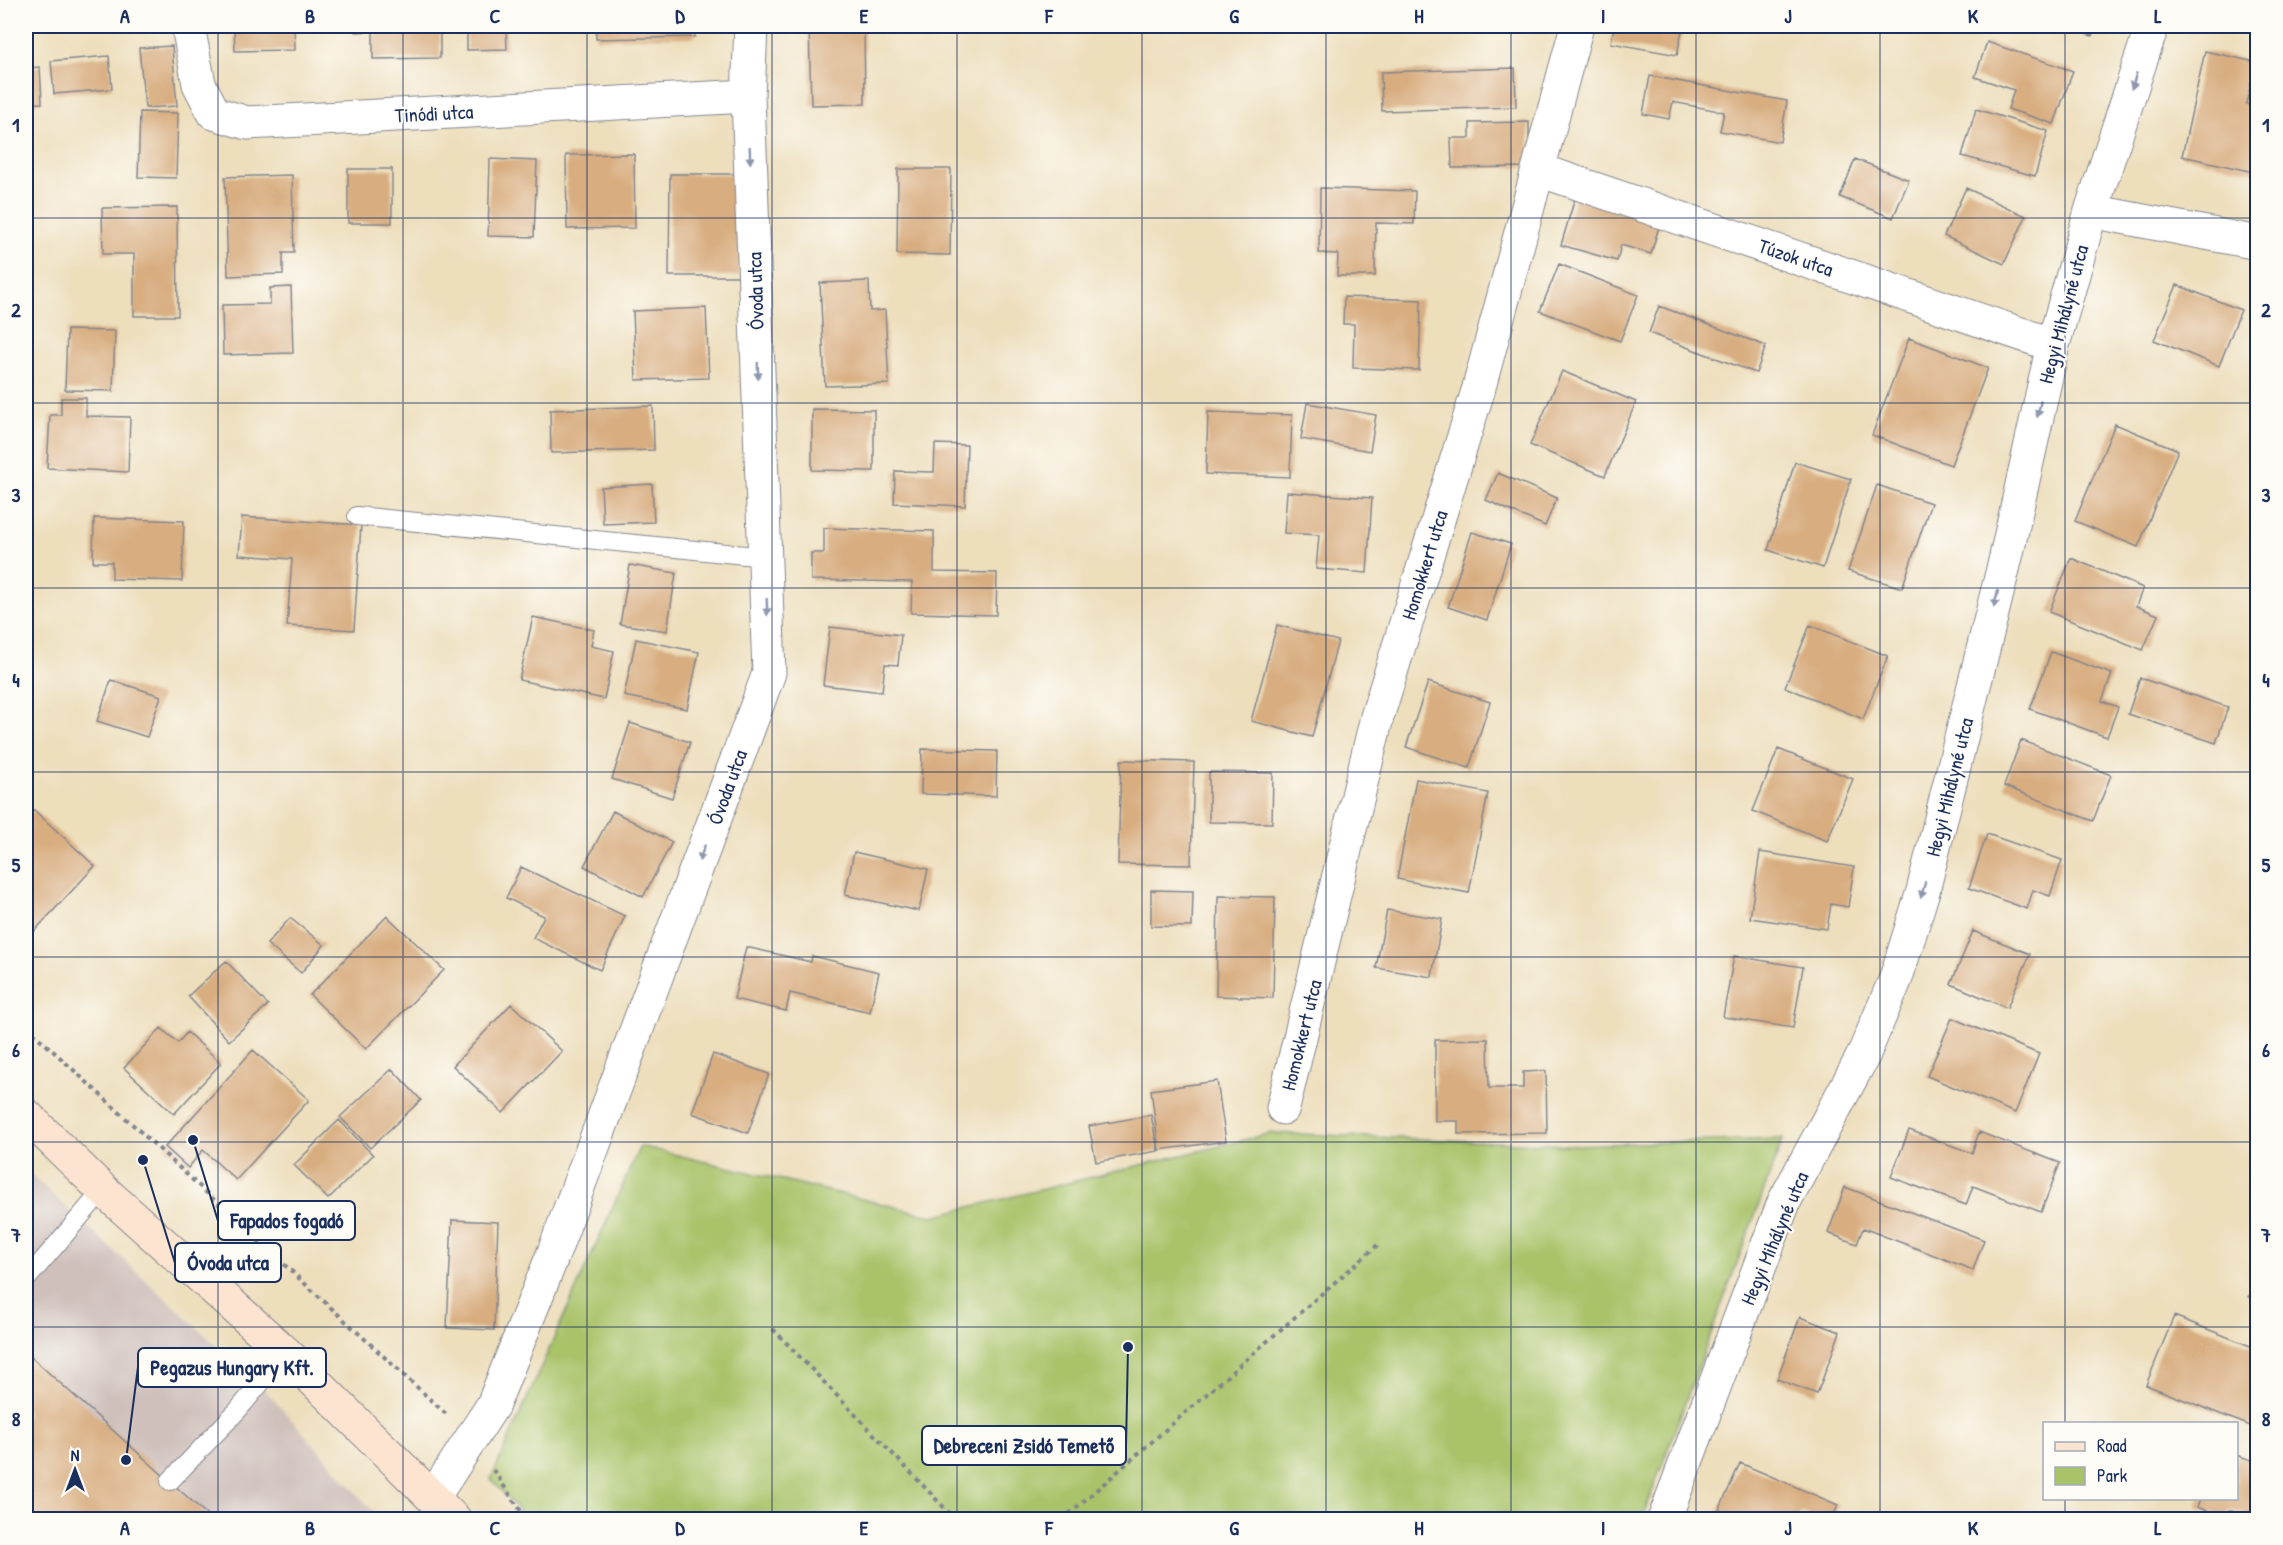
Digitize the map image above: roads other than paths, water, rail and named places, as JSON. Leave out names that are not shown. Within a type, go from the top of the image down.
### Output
[{"type":"street","name":"Tinódi utca","points":[[188,26],[199,84],[214,113],[247,123],[748,96]]},
{"type":"street","name":"Óvoda utca","points":[[444,1508],[473,1439],[493,1405],[554,1251],[769,673],[748,96],[751,26]]},
{"type":"street","name":"Homokkert utca","points":[[1283,1108],[1377,717],[1478,391],[1577,26]]},
{"type":"street","name":"Hegyi Mihályné utca","points":[[1664,1520],[1784,1202],[1863,1056],[1896,978],[1923,891],[1998,592],[2053,345],[2091,211],[2152,26]]},
{"type":"street","name":"Túzok utca","points":[[1539,170],[2053,345]]},
{"type":"street","points":[[2091,211],[2258,243]]},
{"type":"street","points":[[26,1115],[103,1190],[286,1353],[444,1508]]},
{"type":"lane","points":[[357,516],[765,557]]},
{"type":"lane","points":[[26,1280],[103,1190]]},
{"type":"lane","points":[[170,1481],[238,1410],[286,1353]]},
{"type":"place","name":"Fapados fogadó","points":[[193,1140]]},
{"type":"place","name":"Óvoda utca","points":[[143,1160]]},
{"type":"place","name":"Debreceni Zsidó Temető","points":[[1128,1347]]},
{"type":"place","name":"Pegazus Hungary Kft.","points":[[126,1460]]}]
